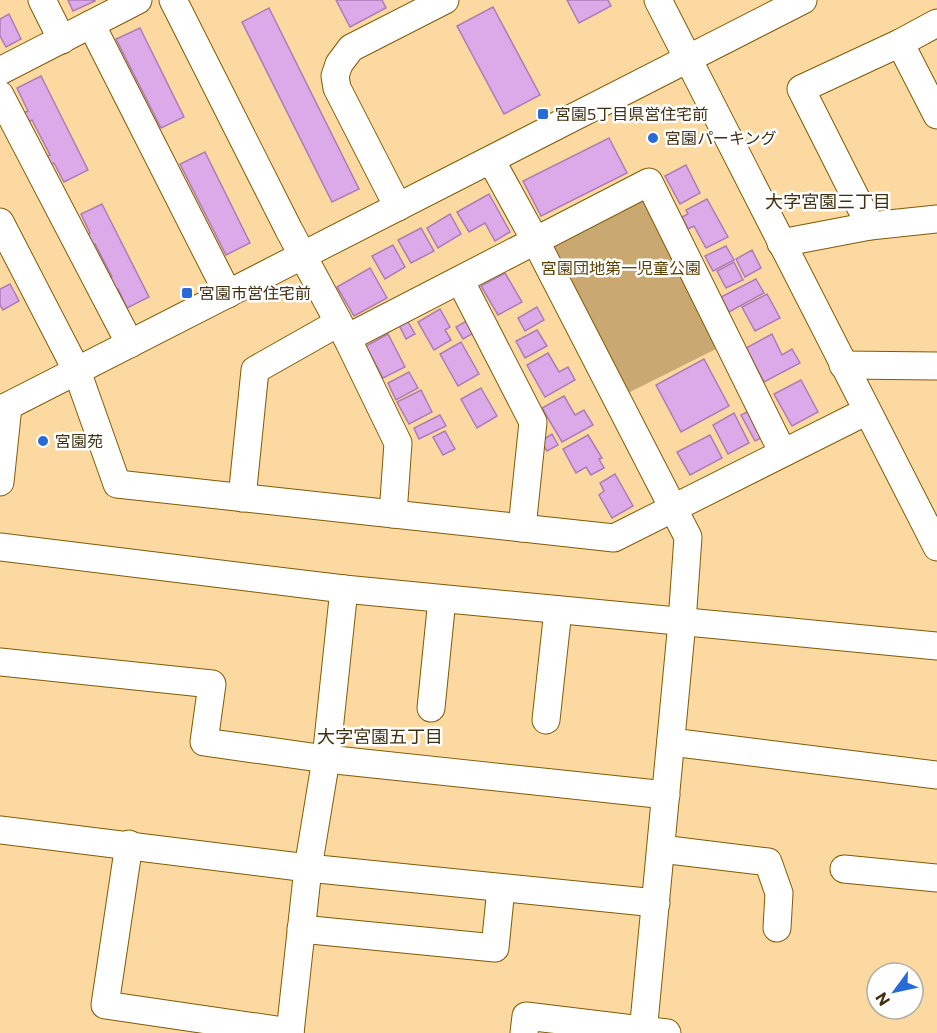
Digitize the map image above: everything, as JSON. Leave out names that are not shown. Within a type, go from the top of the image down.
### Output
[{"type":"street","points":[[42,0],[62,40]]},
{"type":"street","points":[[0,71],[138,0]]},
{"type":"street","points":[[173,0],[398,443],[393,514]]},
{"type":"street","points":[[398,207],[337,88],[335,76],[339,64],[351,48],[445,0]]},
{"type":"street","points":[[658,0],[937,547]]},
{"type":"street","points":[[0,482],[4,408],[803,0]]},
{"type":"street","points":[[870,226],[801,89],[900,43],[937,23]]},
{"type":"street","points":[[91,24],[228,294]]},
{"type":"street","points":[[900,43],[937,115]]},
{"type":"street","points":[[0,95],[130,344]]},
{"type":"street","points":[[491,160],[535,240],[688,537],[656,903],[651,1032],[526,1016],[524,1033]]},
{"type":"street","points":[[242,498],[255,370],[460,280],[649,182],[783,453]]},
{"type":"street","points":[[781,243],[870,226],[937,219]]},
{"type":"street","points":[[0,222],[77,371],[117,484],[614,538],[867,411]]},
{"type":"street","points":[[460,280],[533,422],[522,528]]},
{"type":"street","points":[[843,365],[937,366]]},
{"type":"street","points":[[0,547],[344,589],[937,646]]},
{"type":"street","points":[[129,844],[105,1005],[290,1032],[308,868],[326,759],[344,589]]},
{"type":"street","points":[[431,708],[442,599]]},
{"type":"street","points":[[546,720],[558,610]]},
{"type":"street","points":[[0,662],[212,684],[204,742],[326,759],[666,795]]},
{"type":"street","points":[[671,742],[937,775]]},
{"type":"street","points":[[0,830],[129,844],[308,868],[656,903]]},
{"type":"street","points":[[661,849],[768,862],[779,893],[777,928]]},
{"type":"street","points":[[844,869],[937,878]]},
{"type":"street","points":[[301,929],[495,948],[501,888]]},
{"type":"green space","name":"宮園団地第一児童公園","points":[[638,198],[647,202],[720,347],[626,394],[553,251],[557,238]]},
{"type":"building","points":[[68,0],[95,0],[95,1],[73,11]]},
{"type":"building","points":[[336,0],[382,0],[386,8],[350,27]]},
{"type":"building","points":[[567,0],[608,0],[611,6],[579,23]]},
{"type":"building","points":[[493,7],[540,95],[504,114],[457,26]]},
{"type":"building","points":[[269,8],[359,189],[332,202],[242,22]]},
{"type":"building","points":[[9,14],[21,39],[6,47],[0,36],[0,19]]},
{"type":"building","points":[[140,28],[184,117],[161,128],[116,39]]},
{"type":"building","points":[[41,76],[88,170],[64,182],[54,163],[48,166],[44,158],[50,155],[32,120],[28,122],[23,113],[28,111],[17,88]]},
{"type":"building","points":[[609,138],[627,173],[541,216],[523,181]]},
{"type":"building","points":[[205,152],[250,243],[226,255],[180,164]]},
{"type":"building","points":[[686,165],[700,193],[680,204],[665,176]]},
{"type":"building","points":[[489,194],[510,232],[495,241],[485,223],[469,232],[457,212]]},
{"type":"building","points":[[707,199],[728,237],[706,248],[694,226],[688,229],[682,217],[688,214],[686,210]]},
{"type":"building","points":[[102,204],[149,297],[127,308],[118,289],[114,292],[108,279],[112,277],[95,244],[89,247],[84,237],[90,233],[81,214]]},
{"type":"building","points":[[450,214],[461,234],[438,248],[427,228]]},
{"type":"building","points":[[421,228],[434,251],[411,263],[398,240]]},
{"type":"building","points":[[393,245],[405,267],[385,279],[372,256]]},
{"type":"building","points":[[726,246],[734,260],[713,271],[705,256]]},
{"type":"building","points":[[752,250],[761,268],[745,277],[736,259]]},
{"type":"building","points":[[734,262],[743,280],[726,288],[717,271]]},
{"type":"building","points":[[370,268],[387,298],[354,316],[337,287]]},
{"type":"building","points":[[505,273],[522,302],[498,315],[481,286]]},
{"type":"building","points":[[756,279],[764,293],[729,312],[721,297]]},
{"type":"building","points":[[10,284],[19,301],[3,310],[0,305],[0,289]]},
{"type":"building","points":[[767,294],[780,318],[755,331],[742,307]]},
{"type":"building","points":[[537,307],[544,320],[525,331],[518,318]]},
{"type":"building","points":[[440,309],[450,327],[445,330],[451,340],[434,350],[418,322]]},
{"type":"building","points":[[470,319],[477,331],[463,339],[456,327]]},
{"type":"building","points":[[407,320],[415,334],[406,339],[399,325]]},
{"type":"building","points":[[537,330],[547,346],[525,358],[516,341]]},
{"type":"building","points":[[388,334],[405,367],[383,378],[366,346]]},
{"type":"building","points":[[772,334],[782,355],[792,349],[800,363],[764,382],[746,348]]},
{"type":"building","points":[[461,342],[479,374],[458,386],[440,354]]},
{"type":"building","points":[[548,353],[559,372],[568,367],[575,380],[545,397],[527,365]]},
{"type":"building","points":[[704,359],[729,406],[681,432],[656,385]]},
{"type":"building","points":[[409,372],[418,388],[396,400],[388,383]]},
{"type":"building","points":[[801,380],[818,412],[792,426],[774,394]]},
{"type":"building","points":[[481,388],[497,416],[477,428],[461,399]]},
{"type":"building","points":[[421,390],[432,412],[409,424],[397,402]]},
{"type":"building","points":[[564,396],[575,415],[584,410],[593,425],[562,442],[542,408]]},
{"type":"building","points":[[755,408],[769,434],[755,441],[741,415]]},
{"type":"building","points":[[734,413],[749,443],[728,454],[713,425]]},
{"type":"building","points":[[440,415],[446,426],[419,439],[414,428]]},
{"type":"building","points":[[445,431],[455,449],[443,455],[433,437]]},
{"type":"building","points":[[552,434],[558,445],[547,451],[541,441]]},
{"type":"building","points":[[588,435],[602,458],[599,459],[604,468],[591,475],[586,467],[576,473],[563,449]]},
{"type":"building","points":[[710,435],[722,458],[690,475],[677,452]]},
{"type":"building","points":[[615,474],[633,506],[612,518],[599,495],[604,491],[600,483]]},
{"type":"place","name":"宮園5丁目県営住宅前","points":[[543,114]]},
{"type":"place","name":"宮園パーキング","points":[[653,138]]},
{"type":"place","name":"宮園市営住宅前","points":[[187,293]]},
{"type":"place","name":"宮園苑","points":[[43,441]]},
{"type":"district","name":"大字宮園三丁目","points":[[828,202]]},
{"type":"district","name":"大字宮園五丁目","points":[[380,737]]}]
